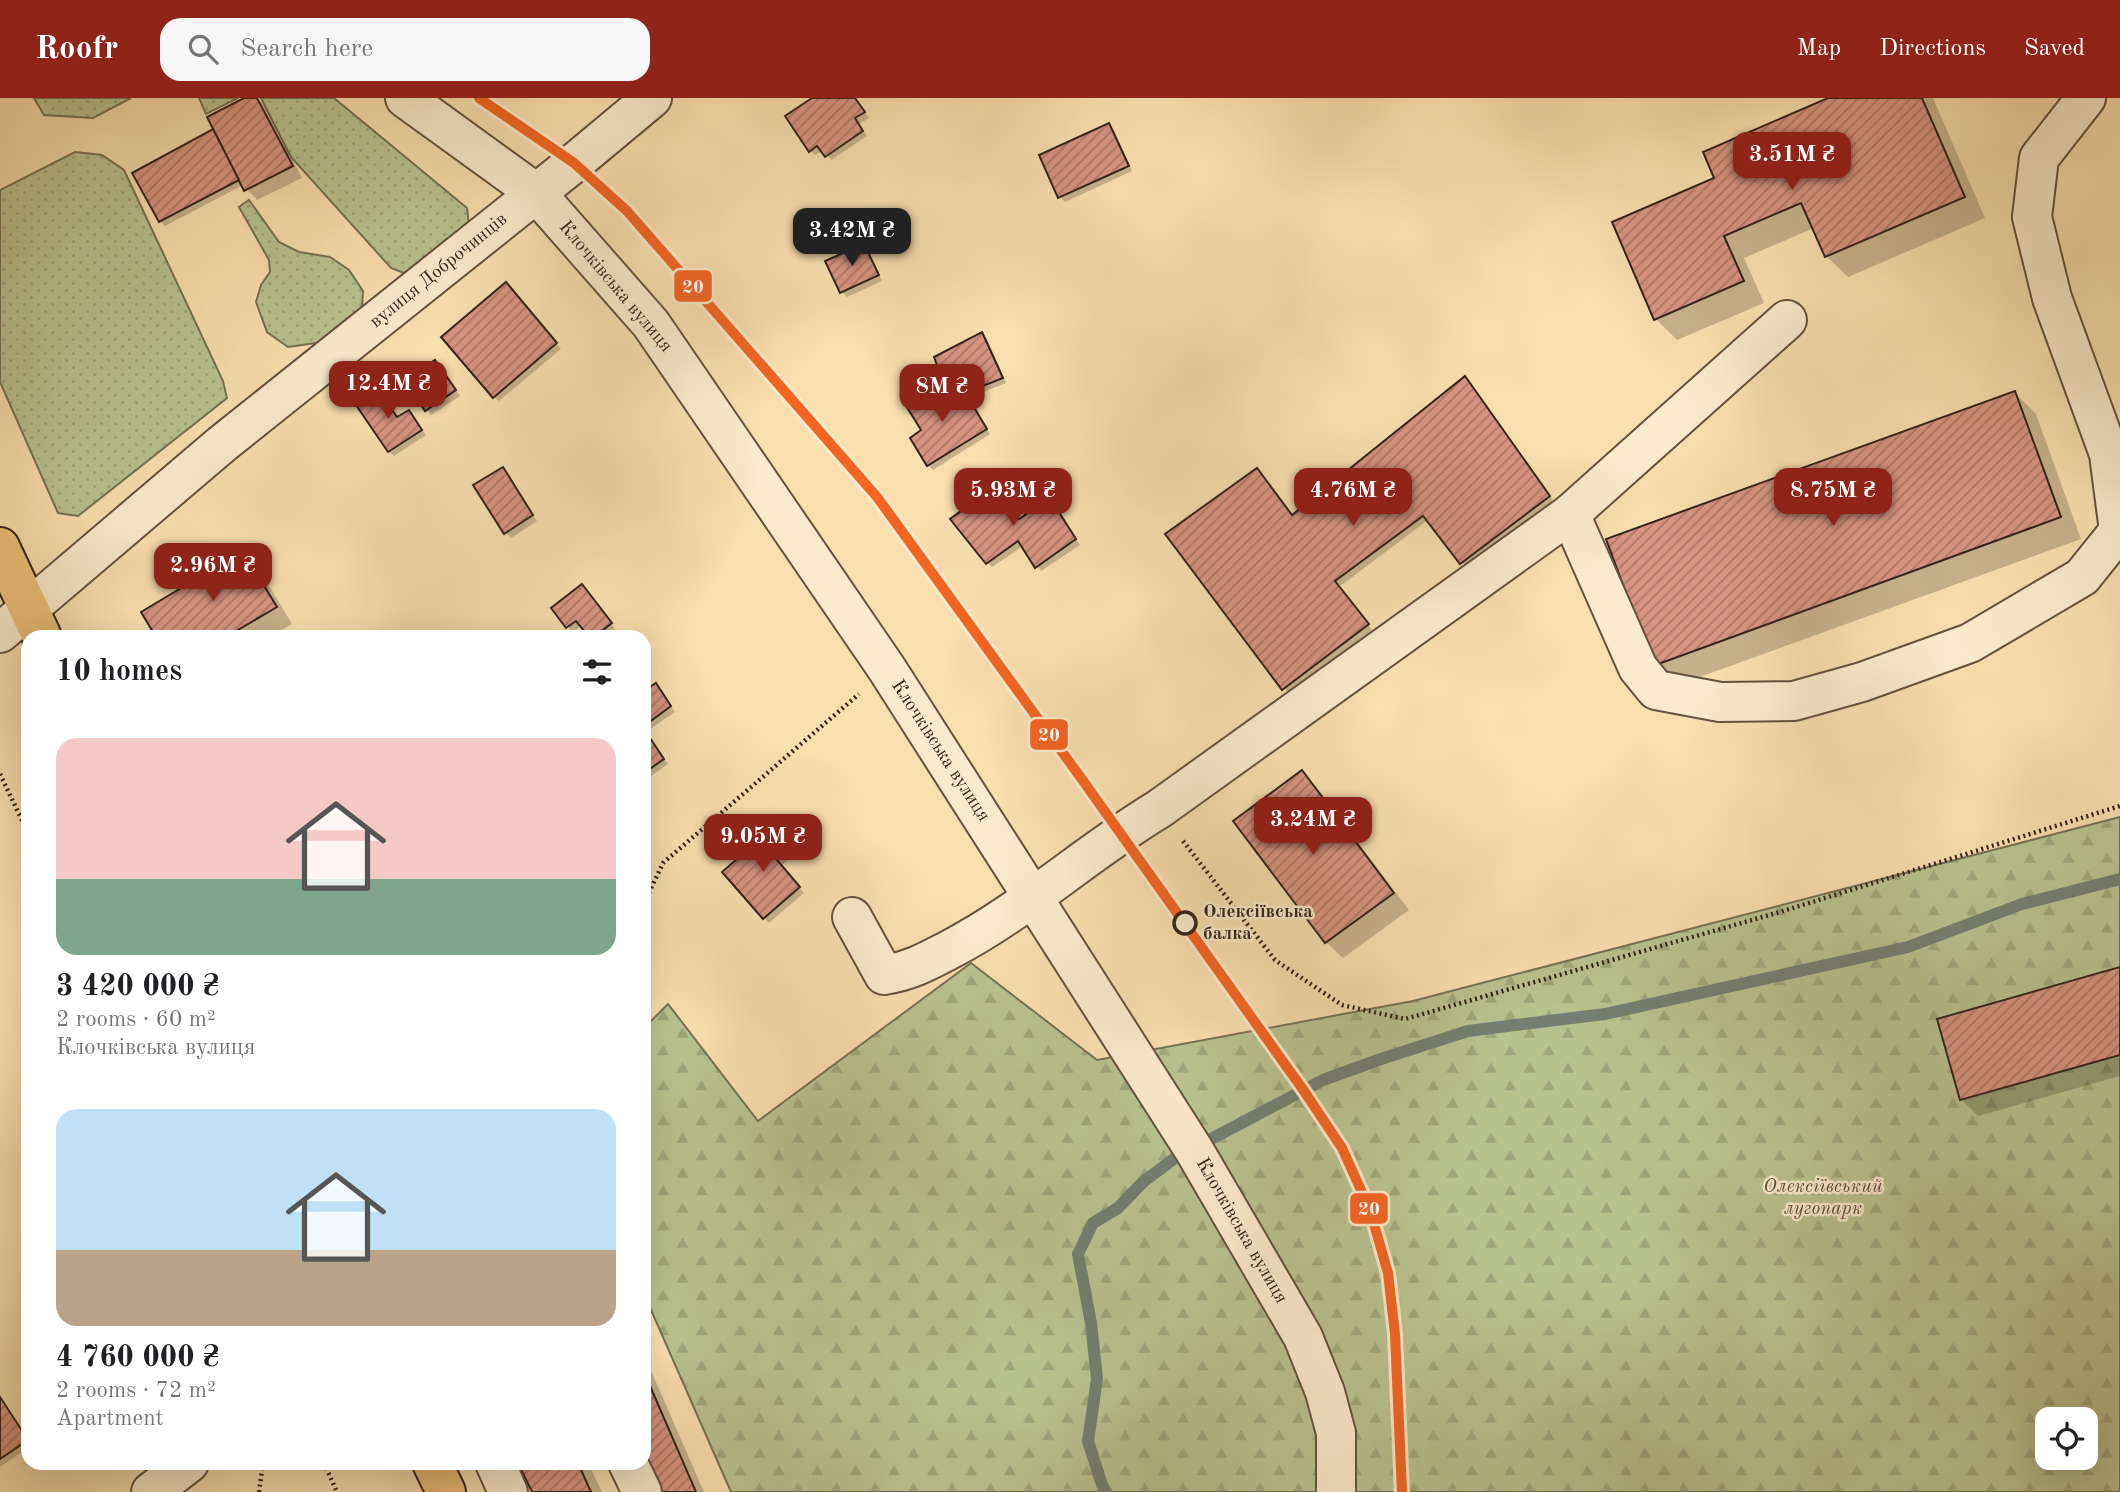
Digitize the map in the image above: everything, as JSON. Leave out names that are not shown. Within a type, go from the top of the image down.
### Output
[{"type":"main road","points":[[0,547],[36,623]]},
{"type":"main road","points":[[435,1470],[446,1492]]},
{"type":"street","name":"Клочківська вулиця","points":[[405,98],[536,194],[651,324],[887,668],[1194,1150],[1303,1337],[1325,1392],[1336,1433],[1336,1492]]},
{"type":"street","name":"вулиця Доброчинців","points":[[0,633],[36,623],[222,444],[652,98]]},
{"type":"street","points":[[1570,514],[1638,668],[1656,690],[1720,702],[1794,701],[1862,682],[1970,643],[2082,577],[2119,531],[2109,454],[2052,298],[2032,216],[2039,158],[2086,98]]},
{"type":"street","points":[[852,917],[884,975],[908,971],[971,939],[1034,898],[1570,514],[1787,320]]},
{"type":"street","points":[[151,1492],[181,1470]]},
{"type":"street","points":[[498,1470],[508,1492]]},
{"type":"street","points":[[631,1470],[642,1492]]},
{"type":"path","points":[[651,888],[663,863],[887,668]]},
{"type":"path","points":[[0,774],[21,818]]},
{"type":"path","points":[[1159,809],[1275,960],[1342,1005],[1405,1019],[1780,912],[2120,806]]},
{"type":"path","points":[[259,1492],[262,1470]]},
{"type":"path","points":[[327,1470],[337,1492]]},
{"type":"green space","points":[[34,98],[131,98],[93,118],[44,115]]},
{"type":"green space","points":[[199,98],[238,98],[206,114]]},
{"type":"green space","points":[[261,98],[334,98],[467,208],[469,225],[404,273],[391,268],[291,157]]},
{"type":"green space","points":[[75,152],[102,155],[124,170],[223,381],[227,398],[78,516],[58,513],[0,382],[0,190]]},
{"type":"green space","points":[[249,200],[279,242],[299,252],[330,257],[349,270],[363,291],[362,308],[323,342],[288,347],[267,332],[256,302],[261,285],[270,272],[269,260],[239,207]]},
{"type":"green space","name":"Олексіївський лугопарк","points":[[2120,817],[2120,1492],[731,1492],[651,1310],[651,1021],[668,1004],[758,1121],[971,963],[1097,1060],[1413,1001]]},
{"type":"building","points":[[244,98],[257,98],[293,166],[244,191],[207,117]]},
{"type":"building","points":[[812,98],[855,98],[865,112],[855,118],[863,131],[825,157],[817,146],[809,152],[785,116]]},
{"type":"building","points":[[1828,98],[1922,98],[1965,197],[1825,257],[1801,203],[1724,236],[1744,281],[1654,320],[1612,222],[1714,178],[1703,152]]},
{"type":"building","points":[[1109,123],[1129,166],[1058,198],[1039,155]]},
{"type":"building","points":[[213,129],[239,180],[159,222],[132,173]]},
{"type":"building","points":[[864,244],[879,275],[840,293],[825,261]]},
{"type":"building","points":[[506,282],[557,343],[493,398],[441,337]]},
{"type":"building","points":[[982,332],[1003,378],[950,399],[934,357]]},
{"type":"building","points":[[435,360],[456,390],[425,411],[405,381]]},
{"type":"building","points":[[1465,376],[1550,496],[1460,564],[1423,516],[1335,581],[1369,624],[1282,690],[1165,534],[1257,468],[1292,515]]},
{"type":"building","points":[[939,383],[954,408],[969,399],[987,429],[927,466],[910,438],[921,430],[905,404]]},
{"type":"building","points":[[379,390],[397,417],[409,410],[422,430],[388,452],[356,405]]},
{"type":"building","points":[[2015,391],[2061,517],[1653,666],[1606,539]]},
{"type":"building","points":[[503,467],[533,515],[504,534],[473,485]]},
{"type":"building","points":[[996,485],[1019,519],[1050,498],[1076,539],[1035,568],[1018,541],[986,564],[950,519]]},
{"type":"building","points":[[243,551],[277,607],[238,630],[152,630],[141,612]]},
{"type":"building","points":[[582,584],[612,623],[603,630],[583,630],[576,621],[566,628],[551,608]]},
{"type":"building","points":[[656,683],[671,706],[651,721],[651,686]]},
{"type":"building","points":[[651,740],[664,759],[651,768]]},
{"type":"building","points":[[1302,770],[1394,893],[1325,943],[1233,821]]},
{"type":"building","points":[[774,827],[792,848],[777,860],[800,887],[763,919],[722,872]]},
{"type":"building","points":[[2120,967],[2120,1055],[1960,1100],[1937,1019]]},
{"type":"building","points":[[651,1388],[696,1492],[653,1492],[646,1470],[651,1470]]},
{"type":"building","points":[[0,1397],[21,1429],[21,1445],[0,1459]]},
{"type":"building","points":[[521,1470],[581,1470],[591,1492],[532,1492]]},
{"type":"waterway","points":[[1106,1492],[1088,1441],[1097,1379],[1091,1323],[1078,1254],[1093,1223],[1118,1208],[1143,1182],[1175,1158],[1323,1080],[1468,1031],[1605,1014],[1908,947],[2022,904],[2120,879]]},
{"type":"transit line","name":"20","points":[[479,98],[574,163],[627,211],[877,497],[1081,778],[1342,1148],[1370,1210],[1388,1273],[1395,1334],[1402,1492]]},
{"type":"place","name":"Олексіївська балка","points":[[1185,923]]}]
